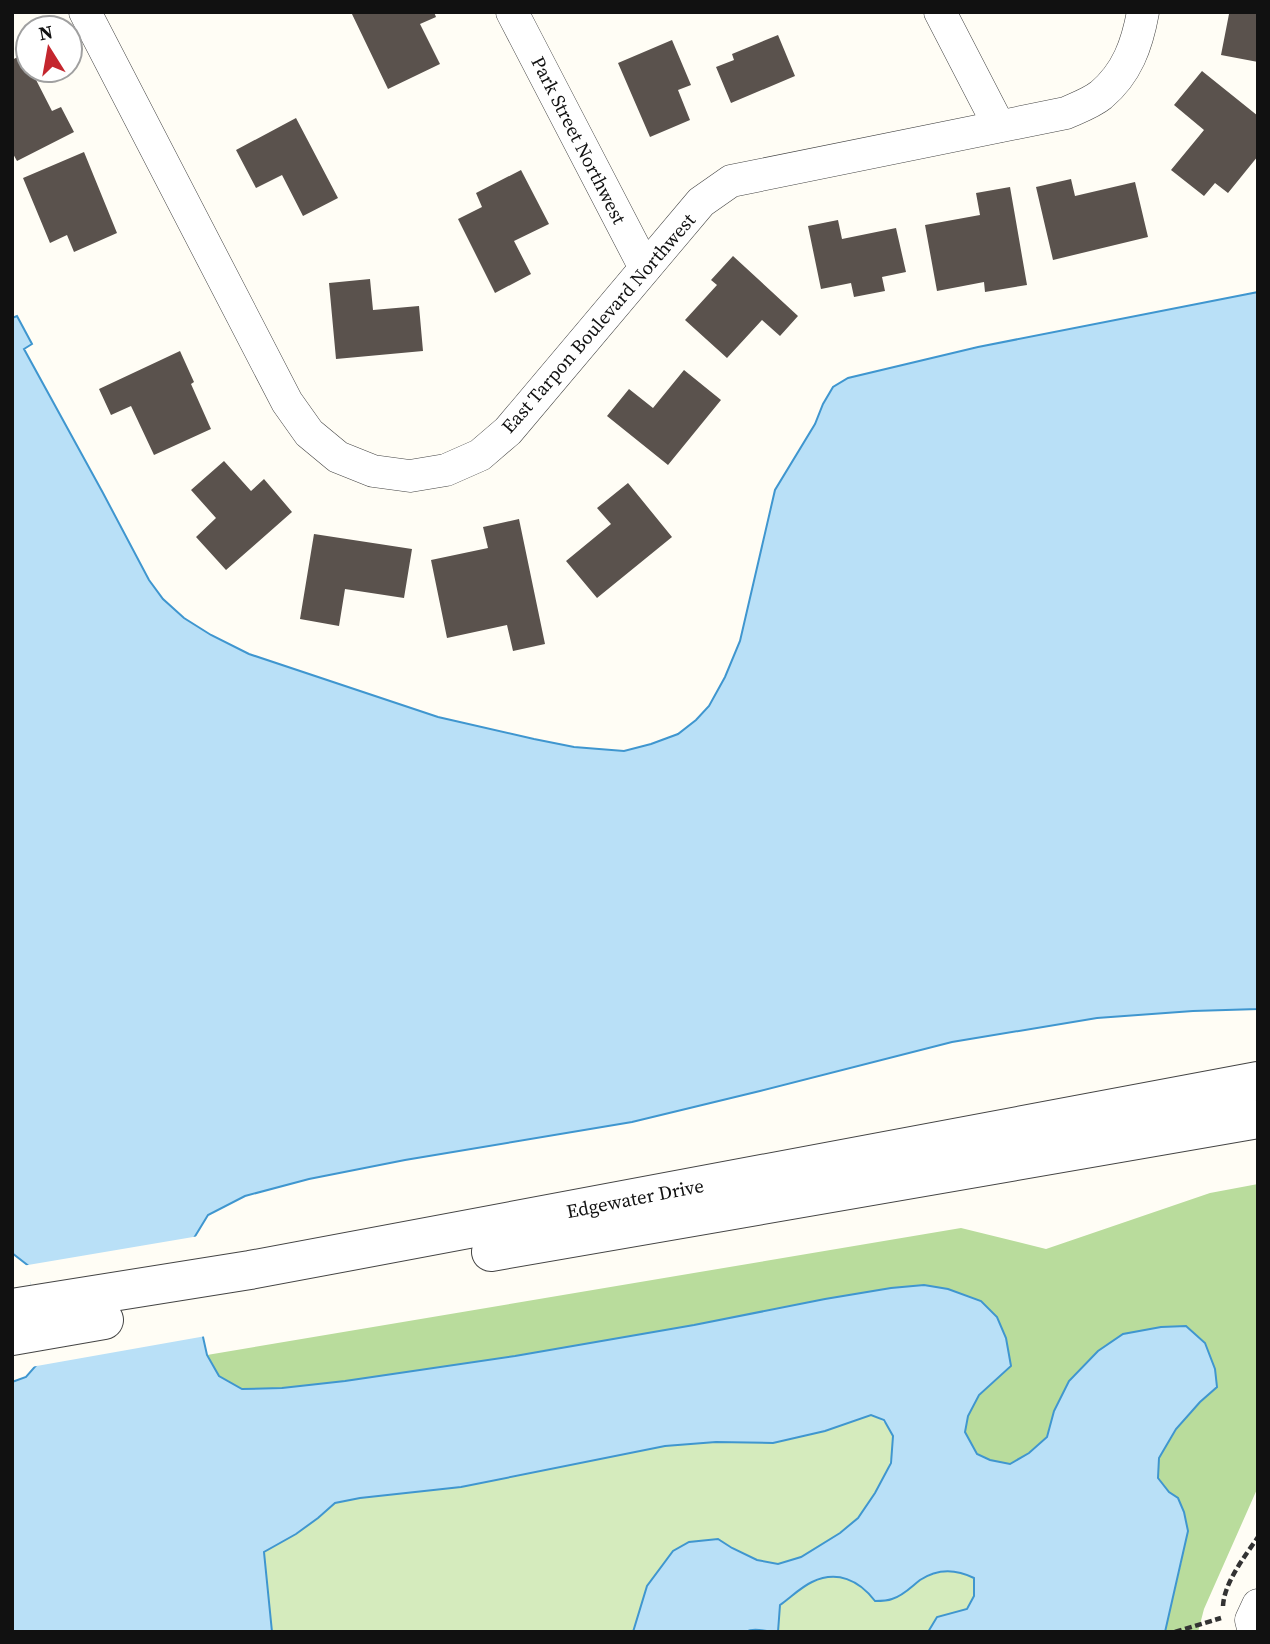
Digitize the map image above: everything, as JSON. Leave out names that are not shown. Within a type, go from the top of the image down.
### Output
[{"type":"street","name":"East Tarpon Boulevard Northwest","points":[[85,12],[287,402],[309,433],[338,457],[373,471],[410,476],[446,470],[480,455],[508,431],[701,202],[731,181],[1066,113],[1100,96],[1124,70],[1139,34],[1143,12]]},
{"type":"street","name":"Park Street Northwest","points":[[512,12],[645,268]]},
{"type":"street","points":[[940,12],[999,126]]},
{"type":"street","name":"Edgewater Drive","points":[[12,1336],[254,1281],[1258,1081]]},
{"type":"street","name":"Edgewater Drive","points":[[12,1308],[254,1281],[1258,1119]]},
{"type":"street","points":[[1254,1632],[1251,1620],[1258,1605]]},
{"type":"path","points":[[1237,1568],[1258,1537]]},
{"type":"path","points":[[1175,1632],[1222,1618]]},
{"type":"green space","points":[[1258,1184],[1258,1487],[1204,1609],[1198,1632],[1165,1632],[1182,1560],[1178,1498],[1161,1484],[1157,1467],[1177,1428],[1217,1387],[1054,1411],[1047,1436],[1029,1453],[1010,1464],[990,1460],[977,1454],[965,1432],[968,1416],[979,1395],[997,1379],[948,1289],[924,1285],[891,1288],[515,1356],[282,1388],[242,1389],[219,1376],[207,1355],[961,1228],[1046,1249],[1210,1193]]},
{"type":"green space","points":[[871,1415],[888,1426],[894,1446],[882,1480],[856,1519],[808,1553],[786,1563],[769,1563],[754,1559],[718,1539],[647,1586],[633,1632],[272,1632],[264,1552],[296,1534],[335,1503],[461,1487],[665,1446],[716,1442],[773,1443],[825,1431]]},
{"type":"green space","points":[[961,1571],[974,1578],[974,1596],[967,1610],[937,1617],[928,1632],[778,1632],[780,1605],[812,1582],[831,1577],[847,1579],[862,1587],[875,1601],[896,1597],[931,1575]]},
{"type":"water","points":[[1258,292],[1258,1009],[1097,1018],[952,1042],[632,1122],[309,1179],[245,1196],[208,1215],[194,1238],[199,1319],[207,1355],[219,1376],[242,1389],[282,1388],[345,1381],[515,1356],[891,1288],[924,1285],[948,1289],[981,1301],[997,1317],[1006,1338],[1011,1366],[979,1395],[968,1416],[965,1432],[977,1454],[1010,1464],[1029,1453],[1047,1437],[1054,1411],[1069,1381],[1098,1351],[1123,1334],[1161,1327],[1186,1326],[1205,1343],[1215,1369],[1217,1387],[1176,1429],[1159,1458],[1158,1478],[1169,1492],[1178,1498],[1188,1531],[1165,1632],[928,1632],[937,1617],[967,1609],[974,1596],[974,1578],[947,1571],[927,1576],[900,1596],[882,1601],[875,1601],[862,1587],[847,1579],[830,1577],[812,1582],[780,1605],[778,1632],[633,1632],[647,1586],[673,1551],[689,1542],[718,1539],[757,1560],[778,1564],[801,1557],[840,1533],[858,1518],[891,1463],[893,1436],[884,1420],[871,1415],[825,1431],[773,1443],[716,1442],[665,1446],[461,1487],[335,1503],[296,1534],[264,1552],[272,1632],[12,1632],[12,1382],[26,1377],[40,1361],[30,1267],[12,1253],[12,318],[17,316],[32,344],[24,349],[149,580],[163,599],[184,618],[249,654],[438,717],[574,747],[624,751],[678,734],[709,706],[740,641],[775,490],[815,424],[833,387],[848,378],[978,347]]},
{"type":"pier","points":[[199,1236],[207,1303],[203,1319],[206,1336],[31,1367],[37,1360],[41,1327],[27,1269],[22,1266]]},
{"type":"building","points":[[351,12],[434,12],[436,17],[420,24],[440,64],[388,89]]},
{"type":"building","points":[[1224,12],[1258,12],[1258,62],[1221,55],[1229,14]]},
{"type":"building","points":[[778,35],[795,76],[731,103],[716,67],[734,60],[732,54]]},
{"type":"building","points":[[672,40],[691,85],[678,90],[690,120],[650,137],[618,63]]},
{"type":"building","points":[[14,59],[14,84],[38,84],[52,111],[61,107],[74,132],[17,161],[12,152]]},
{"type":"building","points":[[1202,71],[1258,116],[1258,156],[1228,193],[1215,183],[1204,196],[1171,170],[1204,130],[1174,105]]},
{"type":"building","points":[[296,118],[338,198],[303,216],[282,175],[256,188],[236,150]]},
{"type":"building","points":[[84,152],[117,233],[74,252],[67,235],[50,243],[23,178]]},
{"type":"building","points":[[521,170],[549,224],[514,241],[531,274],[495,293],[458,219],[482,207],[476,193]]},
{"type":"building","points":[[1071,179],[1075,196],[1135,182],[1148,237],[1053,260],[1036,187]]},
{"type":"building","points":[[1010,187],[1027,285],[985,292],[984,282],[937,291],[925,225],[980,215],[976,193]]},
{"type":"building","points":[[838,220],[842,239],[896,228],[906,272],[882,277],[885,291],[854,297],[851,283],[821,289],[808,226]]},
{"type":"building","points":[[733,256],[798,316],[780,336],[762,320],[727,358],[685,320],[717,285],[711,280]]},
{"type":"building","points":[[370,279],[373,310],[419,306],[423,351],[336,359],[329,283]]},
{"type":"building","points":[[180,351],[211,429],[154,455],[131,406],[111,415],[99,389]]},
{"type":"building","points":[[684,370],[721,400],[668,465],[607,416],[629,389],[653,408]]},
{"type":"building","points":[[224,461],[251,491],[264,479],[292,512],[226,570],[196,537],[216,518],[191,490]]},
{"type":"building","points":[[628,483],[672,537],[597,598],[566,561],[611,524],[597,508]]},
{"type":"building","points":[[519,519],[545,644],[513,651],[507,625],[447,638],[431,560],[488,548],[483,527]]},
{"type":"building","points":[[314,534],[412,549],[404,598],[345,589],[339,626],[300,619]]}]
